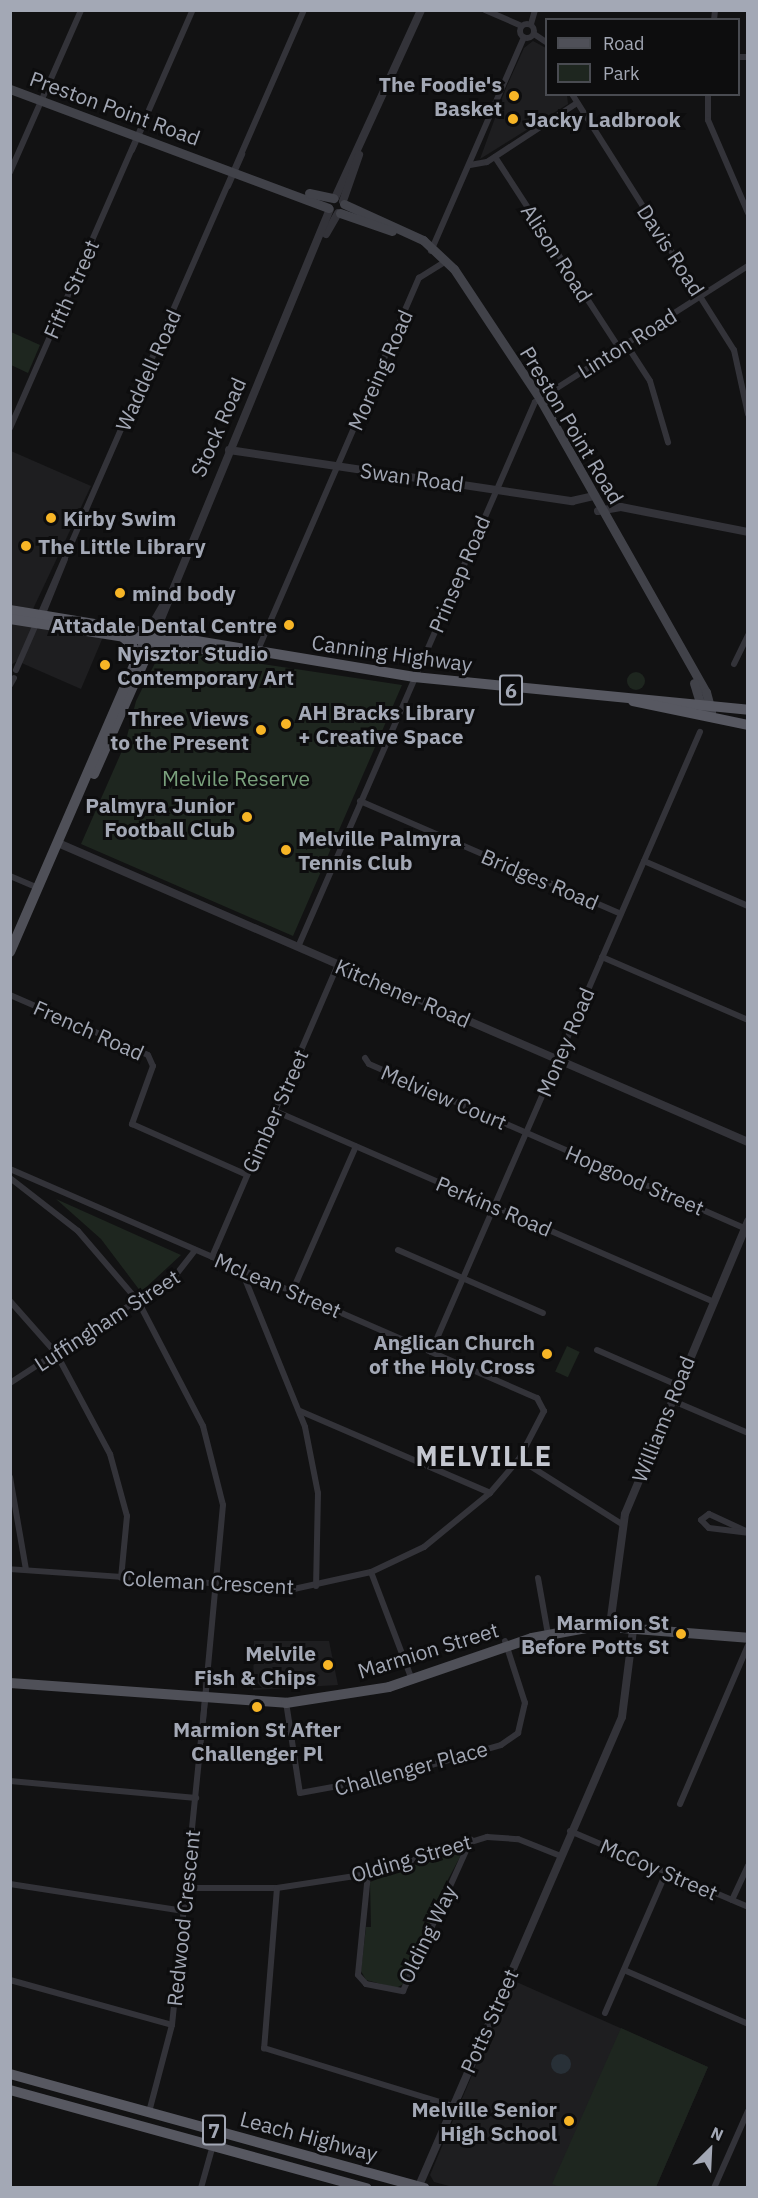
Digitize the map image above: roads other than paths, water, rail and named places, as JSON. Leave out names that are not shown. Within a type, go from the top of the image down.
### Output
[{"type":"highway","name":"Canning Highway","points":[[10,610],[123,637],[151,636]]},
{"type":"highway","name":"Canning Highway","points":[[10,619],[39,617],[414,677],[707,710],[747,710]]},
{"type":"highway","points":[[123,637],[132,645],[134,664]]},
{"type":"highway","name":"Canning Highway","points":[[707,710],[747,725]]},
{"type":"highway","name":"Leach Highway","points":[[10,2074],[420,2187]]},
{"type":"highway","name":"Leach Highway","points":[[10,2090],[366,2187]]},
{"type":"main road","name":"Preston Point Road","points":[[10,89],[336,205],[432,250],[453,269],[538,400],[707,710]]},
{"type":"main road","name":"Preston Point Road","points":[[432,250],[538,400]]},
{"type":"main road","name":"Stock Road","points":[[81,791],[134,664],[151,636]]},
{"type":"main road","name":"Stock Road","points":[[10,952],[151,636]]},
{"type":"main road","name":"Marmion Street","points":[[10,1681],[205,1699],[286,1701],[412,1678],[506,1644],[548,1632],[610,1622],[747,1633]]},
{"type":"main road","name":"Marmion Street","points":[[634,1624],[747,1638]]},
{"type":"street","points":[[10,172],[81,10]]},
{"type":"street","name":"Fifth Street","points":[[10,428],[193,10]]},
{"type":"street","name":"Waddell Road","points":[[16,670],[304,10]]},
{"type":"street","name":"Stock Road","points":[[151,636],[229,450],[421,10]]},
{"type":"street","points":[[485,10],[522,26],[531,24]]},
{"type":"street","points":[[535,10],[531,24],[534,34],[545,41]]},
{"type":"street","points":[[432,250],[524,37],[522,26]]},
{"type":"street","points":[[524,37],[534,34]]},
{"type":"street","name":"Davis Road","points":[[573,96],[734,350],[747,414]]},
{"type":"street","points":[[708,96],[708,120],[747,213]]},
{"type":"street","points":[[470,165],[495,157],[577,103]]},
{"type":"street","name":"Alison Road","points":[[495,157],[619,348]]},
{"type":"street","name":"Moreing Road","points":[[255,652],[419,278],[443,263]]},
{"type":"street","name":"Linton Road","points":[[538,400],[747,266]]},
{"type":"street","points":[[626,344],[650,381],[668,442]]},
{"type":"street","points":[[740,378],[747,373]]},
{"type":"street","name":"Prinsep Road","points":[[298,947],[495,489],[538,400]]},
{"type":"street","name":"Swan Road","points":[[229,450],[576,501],[592,496]]},
{"type":"street","points":[[600,511],[621,507],[747,532]]},
{"type":"street","points":[[735,664],[747,634]]},
{"type":"street","points":[[10,685],[14,678]]},
{"type":"street","name":"Money Road","points":[[431,1352],[700,732]]},
{"type":"street","name":"Bridges Road","points":[[360,801],[621,914]]},
{"type":"street","name":"Kitchener Road","points":[[58,843],[747,1142]]},
{"type":"street","points":[[644,861],[747,906]]},
{"type":"street","points":[[10,876],[38,888]]},
{"type":"street","points":[[602,957],[747,1020]]},
{"type":"street","name":"Gimber Street","points":[[212,1257],[338,965]]},
{"type":"street","name":"French Road","points":[[10,995],[148,1055],[153,1066],[132,1124],[247,1175]]},
{"type":"street","name":"Melview Court","points":[[365,1058],[369,1064],[526,1133]]},
{"type":"street","name":"Perkins Road","points":[[275,1111],[713,1300]]},
{"type":"street","name":"Hopgood Street","points":[[526,1133],[746,1224]]},
{"type":"street","points":[[292,1292],[356,1146]]},
{"type":"street","name":"McLean Street","points":[[10,1169],[431,1352],[543,1405]]},
{"type":"street","name":"Redwood Crescent","points":[[10,1178],[78,1231],[138,1301],[187,1389],[213,1458],[223,1505],[218,1588],[172,2025],[149,2112]]},
{"type":"street","name":"Williams Road","points":[[610,1622],[622,1524],[677,1385],[746,1224]]},
{"type":"street","name":"Luffingham Street","points":[[10,1383],[181,1272],[195,1250]]},
{"type":"street","points":[[398,1250],[543,1313]]},
{"type":"street","points":[[242,1269],[300,1410],[318,1482],[316,1586]]},
{"type":"street","points":[[10,1301],[56,1353],[98,1426],[119,1479],[127,1516],[121,1578]]},
{"type":"street","points":[[597,1350],[677,1385]]},
{"type":"street","points":[[671,1400],[747,1433]]},
{"type":"street","name":"Coleman Crescent","points":[[10,1569],[218,1588],[316,1586],[371,1572],[424,1547],[490,1493],[519,1459],[543,1405]]},
{"type":"street","points":[[300,1410],[490,1493]]},
{"type":"street","points":[[519,1459],[622,1524]]},
{"type":"street","points":[[10,1477],[26,1570]]},
{"type":"street","points":[[709,1514],[747,1532],[709,1528],[701,1520],[709,1514]]},
{"type":"street","points":[[371,1572],[412,1678]]},
{"type":"street","points":[[538,1578],[548,1632]]},
{"type":"street","name":"Potts Street","points":[[420,2187],[452,2106],[624,1712],[634,1624]]},
{"type":"street","name":"Challenger Place","points":[[286,1701],[300,1793],[357,1785],[511,1740],[526,1713],[506,1644]]},
{"type":"street","points":[[680,1804],[747,1645]]},
{"type":"street","points":[[10,1781],[196,1798]]},
{"type":"street","name":"McCoy Street","points":[[572,1832],[747,1907]]},
{"type":"street","name":"Olding Street","points":[[186,1888],[277,1888],[368,1874],[471,1840],[518,1839],[561,1856]]},
{"type":"street","name":"Olding Way","points":[[368,1874],[358,1975],[366,1984],[403,1991],[471,1840]]},
{"type":"street","points":[[732,1900],[747,1866]]},
{"type":"street","points":[[605,2013],[666,1873]]},
{"type":"street","points":[[10,1884],[184,1911]]},
{"type":"street","points":[[277,1888],[264,2048],[452,2106]]},
{"type":"street","points":[[624,1970],[747,2024]]},
{"type":"street","points":[[10,1980],[172,2025]]},
{"type":"street","points":[[714,2187],[747,2111]]},
{"type":"street","points":[[201,2187],[213,2145]]},
{"type":"place","name":"The Foodie's Basket","points":[[514,96]]},
{"type":"place","name":"Jacky Ladbrook","points":[[513,119]]},
{"type":"place","name":"Kirby Swim","points":[[51,518]]},
{"type":"place","name":"The Little Library","points":[[26,546]]},
{"type":"place","name":"mind body","points":[[120,593]]},
{"type":"place","name":"Attadale Dental Centre","points":[[289,625]]},
{"type":"place","name":"Nyisztor Studio Contemporary Art","points":[[105,665]]},
{"type":"place","name":"AH Bracks Library + Creative Space","points":[[286,724]]},
{"type":"place","name":"Three Views to the Present","points":[[261,730]]},
{"type":"place","name":"Palmyra Junior Football Club","points":[[247,817]]},
{"type":"place","name":"Melville Palmyra Tennis Club","points":[[286,850]]},
{"type":"place","name":"Anglican Church of the Holy Cross","points":[[547,1354]]},
{"type":"place","name":"Marmion St Before Potts St","points":[[681,1634]]},
{"type":"place","name":"Melvile Fish & Chips","points":[[328,1665]]},
{"type":"place","name":"Marmion St After Challenger Pl","points":[[257,1707]]},
{"type":"place","name":"Melville Senior High School","points":[[569,2121]]},
{"type":"district","name":"MELVILLE","points":[[484,1456]]},
{"type":"park label","name":"Melvile Reserve","points":[[236,778]]}]
